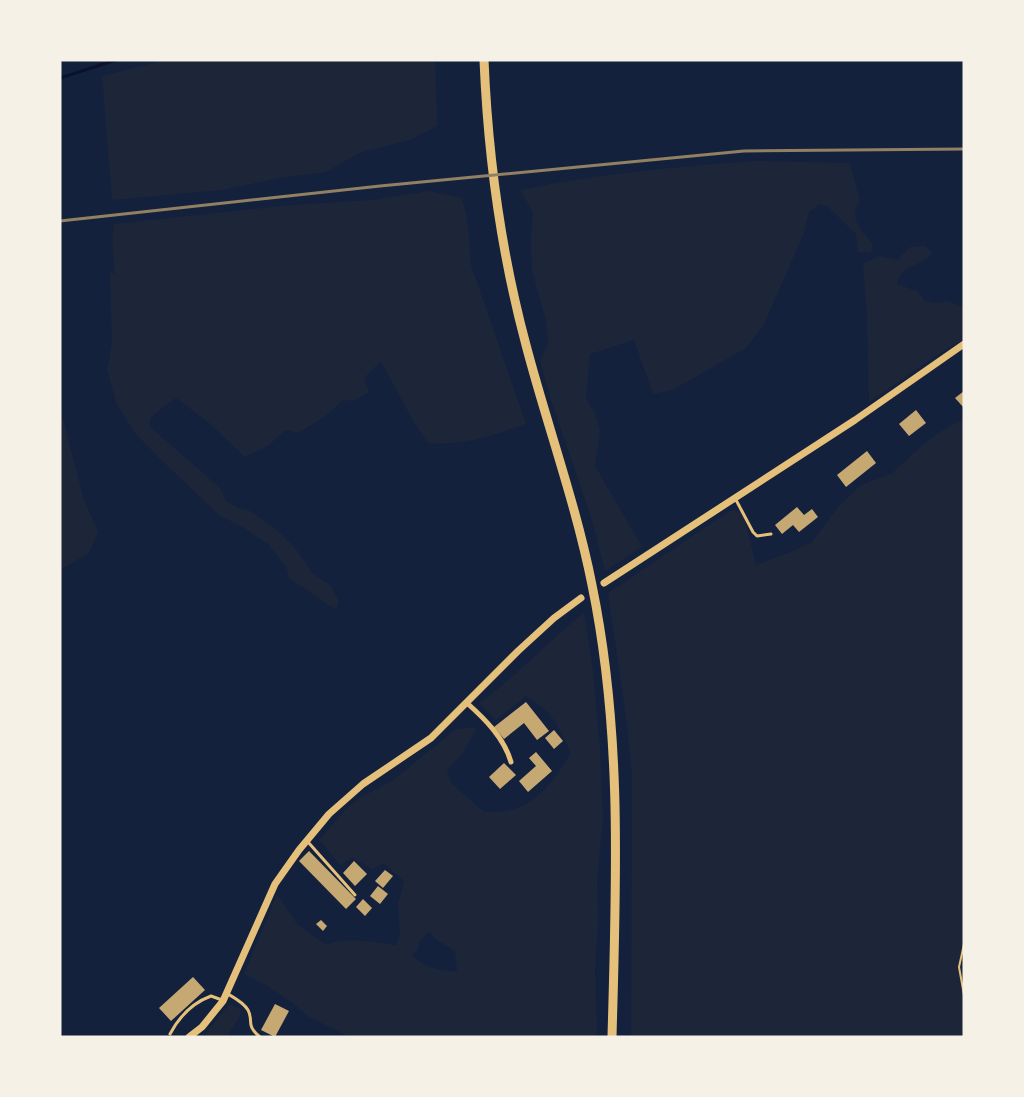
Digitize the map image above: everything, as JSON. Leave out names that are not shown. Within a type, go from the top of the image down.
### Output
[{"type":"highway","points":[[484,60],[488,132],[502,238],[525,345],[582,542],[608,677],[613,724],[616,814],[612,1037]]},
{"type":"street","points":[[604,583],[855,420],[964,344]]},
{"type":"street","points":[[189,1037],[202,1027],[226,997],[272,890],[307,841],[342,801],[363,784],[423,745],[448,723],[518,651],[554,618],[581,598]]},
{"type":"street","points":[[467,703],[485,719],[501,739],[507,748],[511,762]]},
{"type":"lane","points":[[735,498],[757,536],[771,534]]},
{"type":"lane","points":[[307,841],[355,895]]},
{"type":"lane","points":[[170,1034],[181,1017],[202,999],[211,996],[226,997],[243,1004],[250,1012],[250,1026],[260,1037]]},
{"type":"path","points":[[964,944],[959,967],[964,995]]},
{"type":"shaded area","points":[[165,60],[435,60],[437,126],[410,140],[359,153],[326,172],[280,178],[221,190],[112,200],[102,76]]},
{"type":"shaded area","points":[[758,161],[850,163],[860,201],[856,207],[855,218],[873,244],[871,253],[858,252],[856,234],[827,206],[819,204],[809,212],[804,233],[764,324],[746,348],[672,390],[653,394],[634,340],[590,354],[586,399],[595,413],[600,431],[595,466],[642,547],[605,571],[591,517],[540,361],[548,344],[546,320],[532,271],[533,212],[520,190],[638,171]]},
{"type":"shaded area","points":[[429,191],[462,198],[467,218],[471,265],[526,424],[466,441],[428,443],[412,419],[381,361],[364,378],[369,392],[355,400],[342,401],[324,417],[298,433],[285,430],[269,445],[245,457],[209,423],[176,398],[151,417],[149,426],[220,488],[226,501],[248,510],[276,529],[296,549],[312,573],[330,585],[339,601],[336,609],[289,579],[286,566],[268,544],[241,526],[220,516],[135,433],[117,405],[107,370],[112,344],[110,271],[115,276],[112,238],[114,224],[291,205],[373,200]]},
{"type":"shaded area","points":[[925,246],[932,253],[928,258],[907,269],[897,284],[917,291],[925,301],[934,303],[947,301],[964,307],[964,339],[869,402],[863,264],[879,256],[897,260],[910,247]]},
{"type":"shaded area","points":[[60,407],[83,497],[98,532],[89,553],[60,570]]},
{"type":"shaded area","points":[[964,419],[964,1037],[631,1037],[632,775],[608,593],[731,510],[743,512],[756,565],[812,542],[838,507],[861,485],[891,474],[925,443]]},
{"type":"shaded area","points":[[584,613],[593,671],[600,748],[603,821],[597,878],[598,920],[595,969],[597,1037],[350,1037],[309,1017],[266,985],[244,974],[277,894],[297,924],[326,945],[352,940],[396,945],[400,934],[398,905],[404,881],[383,863],[373,869],[352,858],[340,865],[319,840],[344,811],[359,798],[392,781],[456,729],[477,727],[462,754],[447,770],[452,784],[484,812],[506,811],[524,805],[548,786],[571,753],[549,714],[526,696],[496,720],[479,703],[506,682]],"holes":[[[429,931],[434,938],[455,951],[457,972],[432,968],[411,954],[417,951],[420,941]]]},
{"type":"shaded area","points":[[229,1004],[240,1009],[241,1014],[227,1037],[203,1037]]},
{"type":"building","points":[[964,391],[964,408],[955,398]]},
{"type":"building","points":[[916,410],[926,423],[909,436],[899,424]]},
{"type":"building","points":[[867,451],[876,463],[846,487],[837,475]]},
{"type":"building","points":[[797,507],[804,515],[812,509],[818,517],[799,532],[793,525],[782,534],[775,525]]},
{"type":"building","points":[[526,702],[549,731],[537,740],[524,723],[504,739],[494,727]]},
{"type":"building","points":[[554,730],[563,741],[554,749],[545,738]]},
{"type":"building","points":[[536,752],[552,771],[528,792],[519,781],[536,766],[529,758]]},
{"type":"building","points":[[504,763],[516,775],[500,789],[489,777]]},
{"type":"building","points":[[309,851],[356,899],[346,909],[299,861]]},
{"type":"building","points":[[354,861],[367,874],[355,886],[343,873]]},
{"type":"building","points":[[385,870],[393,876],[383,888],[375,881]]},
{"type":"building","points":[[378,886],[388,894],[380,904],[370,896]]},
{"type":"building","points":[[363,899],[372,908],[365,916],[356,907]]},
{"type":"building","points":[[321,920],[327,926],[323,931],[316,924]]},
{"type":"building","points":[[193,977],[205,990],[171,1021],[159,1008]]},
{"type":"building","points":[[275,1004],[289,1011],[275,1037],[261,1030]]},
{"type":"waterway","points":[[60,78],[116,60]]},
{"type":"railway","points":[[60,221],[380,186],[744,151],[964,149]]}]
